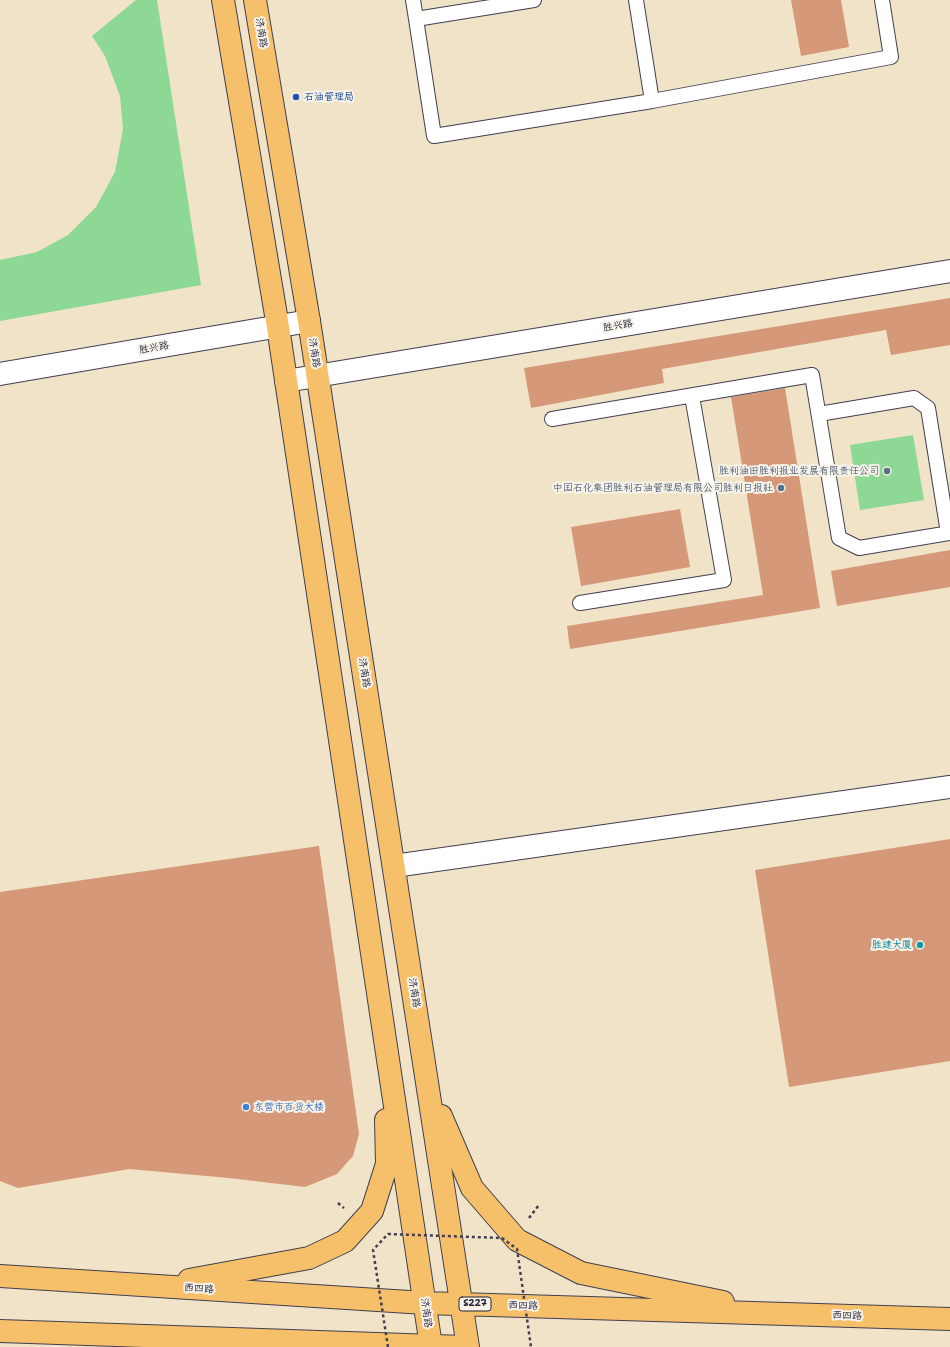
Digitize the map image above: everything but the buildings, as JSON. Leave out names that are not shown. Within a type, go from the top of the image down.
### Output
[{"type":"main road","name":"济南路","points":[[223,0],[278,327],[431,1346]]},
{"type":"main road","name":"济南路","points":[[255,0],[309,321],[468,1347]]},
{"type":"main road","points":[[156,1286],[309,1258],[346,1241],[372,1211],[387,1164],[383,1024]]},
{"type":"main road","points":[[428,1087],[472,1188],[517,1240],[581,1273],[783,1314]]},
{"type":"main road","name":"西四路","points":[[0,1276],[425,1303],[950,1319]]},
{"type":"main road","points":[[0,1331],[464,1347]]},
{"type":"street","name":"胜兴路","points":[[286,381],[950,271]]},
{"type":"street","name":"胜兴路","points":[[0,374],[309,321]]},
{"type":"street","points":[[394,866],[950,787]]},
{"type":"lane","points":[[413,0],[434,136],[652,101],[891,57],[882,0]]},
{"type":"lane","points":[[416,19],[534,0]]},
{"type":"lane","points":[[636,0],[652,101]]},
{"type":"lane","points":[[552,419],[812,375],[839,538],[859,548],[949,533],[928,408],[914,398],[819,414]]},
{"type":"lane","points":[[580,603],[724,580],[692,396]]},
{"type":"path","points":[[388,1347],[373,1250],[388,1234],[502,1238],[518,1249],[531,1347]]},
{"type":"green space","points":[[136,0],[157,0],[201,285],[0,321],[0,260],[37,252],[68,235],[96,207],[115,172],[123,129],[120,96],[105,56],[92,36]]},
{"type":"green space","points":[[913,435],[924,500],[860,510],[850,445]]},
{"type":"place","name":"石油管理局","points":[[296,97]]},
{"type":"place","name":"胜利油田胜利报业发展有限责任公司","points":[[887,471]]},
{"type":"place","name":"中国石化集团胜利石油管理局有限公司胜利日报社","points":[[781,488]]},
{"type":"place","name":"胜建大厦","points":[[920,945]]},
{"type":"place","name":"东营市百货大楼","points":[[246,1107]]}]
